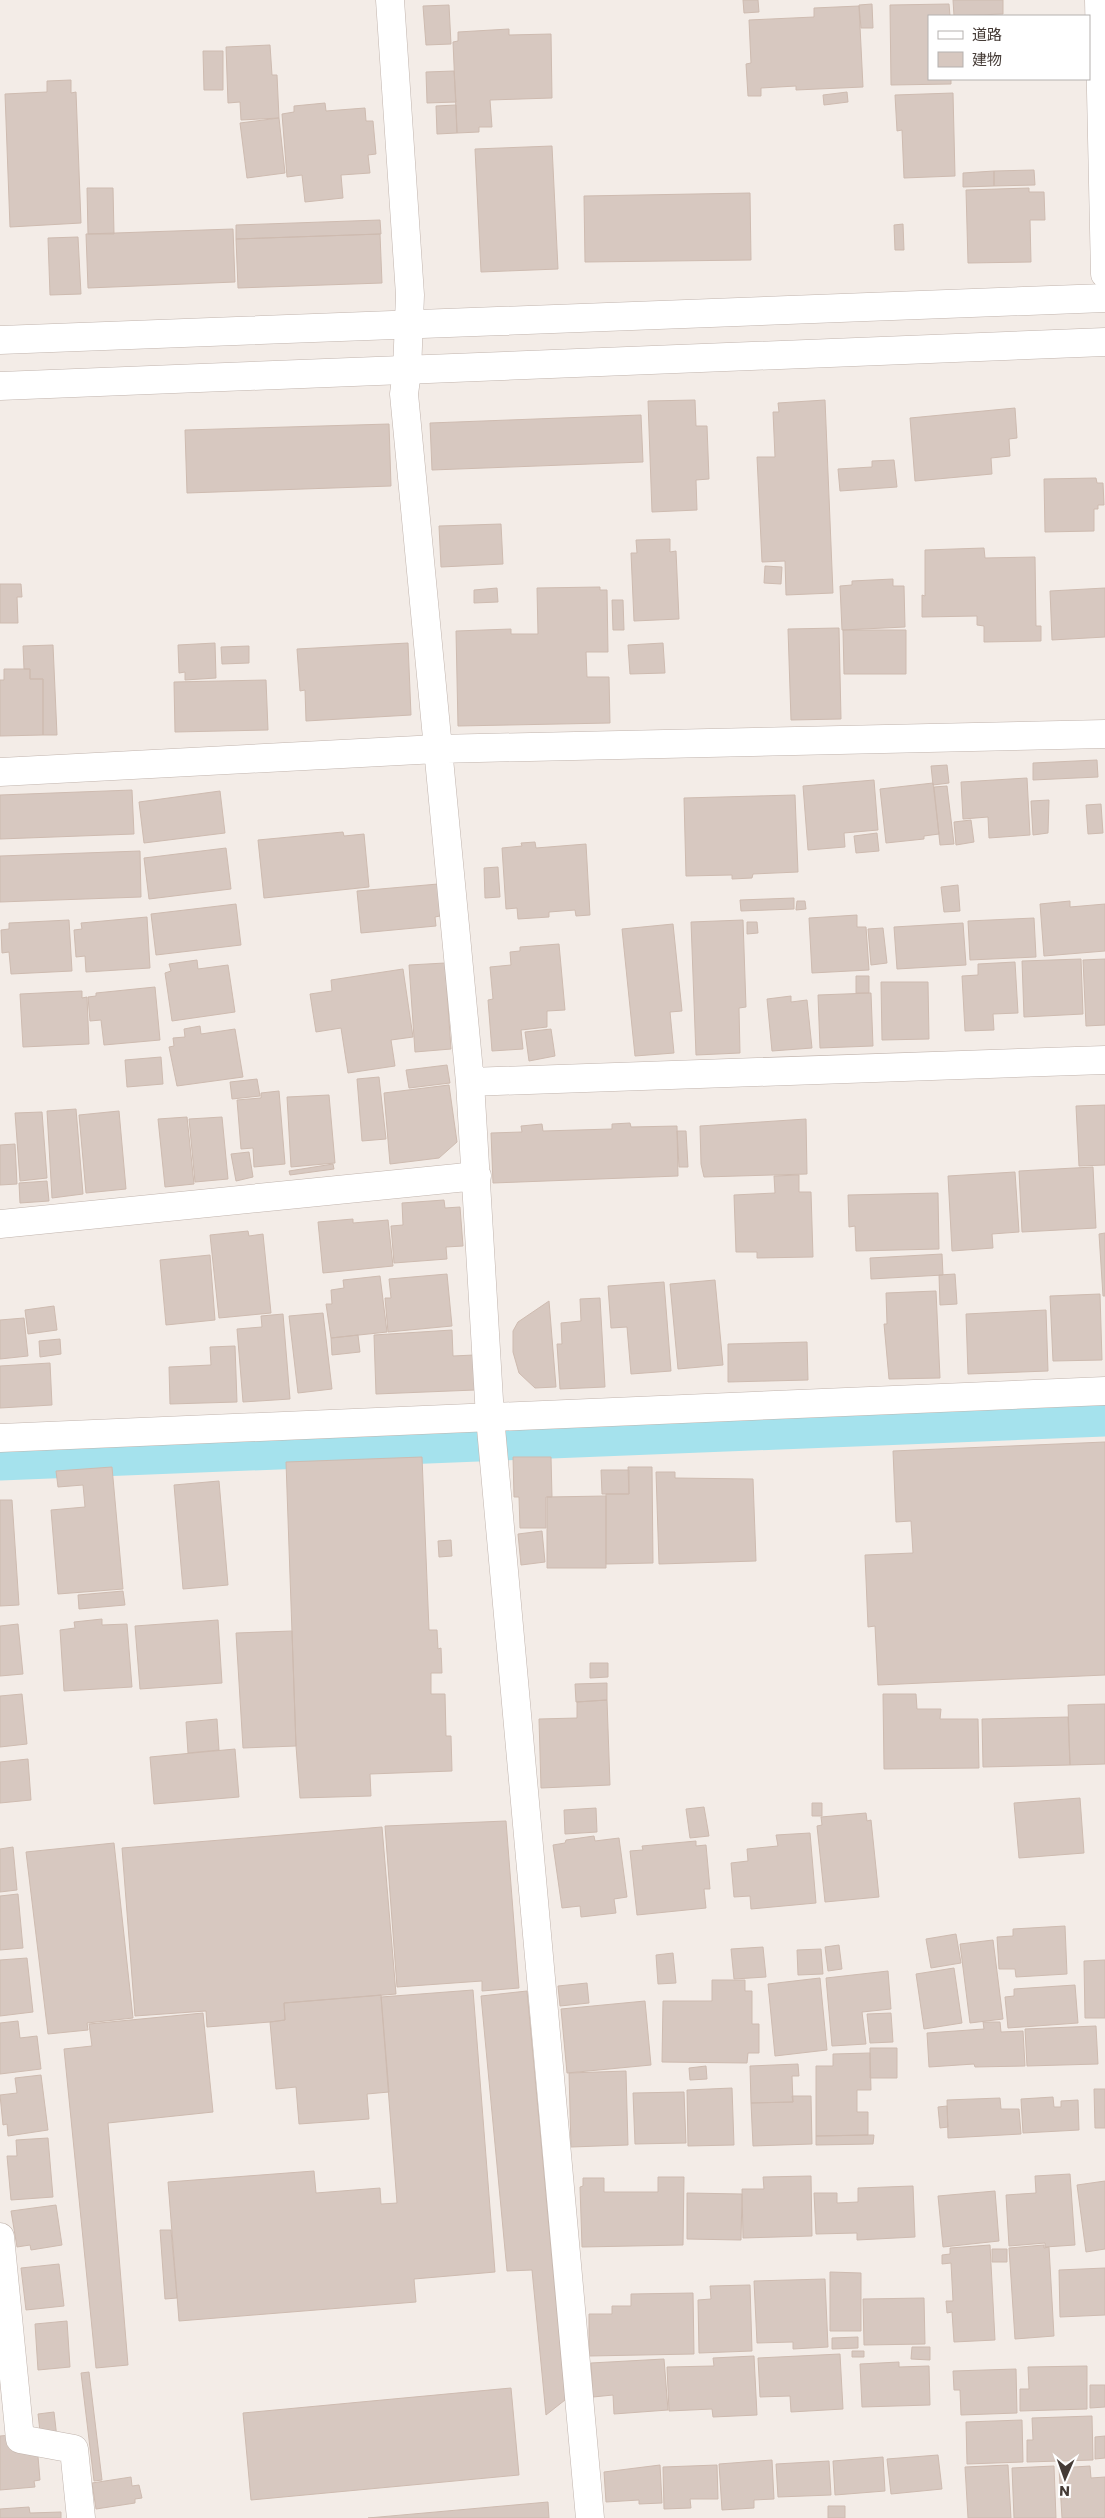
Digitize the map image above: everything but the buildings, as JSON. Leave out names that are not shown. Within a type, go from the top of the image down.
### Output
[{"type":"street","points":[[390,0],[410,295],[410,325],[404,394],[470,1082],[490,1417],[590,2518]]},
{"type":"street","points":[[1099,0],[1105,274]]},
{"type":"street","points":[[0,340],[1105,298]]},
{"type":"street","points":[[0,386],[1105,342]]},
{"type":"street","points":[[0,772],[437,749],[1105,734]]},
{"type":"street","points":[[470,1082],[1105,1060]]},
{"type":"street","points":[[0,1224],[477,1176]]},
{"type":"street","points":[[0,1438],[1105,1390]]},
{"type":"street","points":[[0,2237],[20,2439],[74,2449],[81,2518]]},
{"type":"waterway","points":[[0,1460],[1105,1416]]}]
